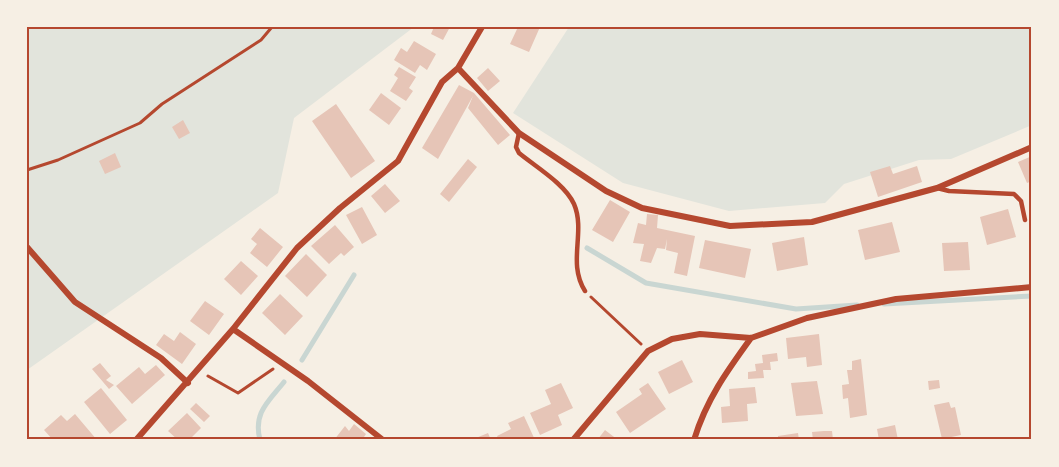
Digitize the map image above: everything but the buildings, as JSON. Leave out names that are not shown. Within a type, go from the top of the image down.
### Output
[{"type":"street","points":[[136,440],[188,383],[297,248],[340,208],[390,169],[442,82],[458,68],[482,27]]},
{"type":"street","points":[[458,68],[519,133],[606,191],[642,208],[730,226],[812,222],[937,188],[1032,147]]},
{"type":"street","points":[[27,247],[75,302],[161,358],[188,383]]},
{"type":"street","points":[[573,440],[648,351],[672,339],[700,334],[751,338],[807,318],[896,299],[1032,287]]},
{"type":"street","points":[[233,329],[282,363],[383,440]]},
{"type":"street","points":[[694,440],[702,413],[717,384],[751,338]]},
{"type":"lane","points":[[519,133],[516,147],[519,153],[566,192],[573,203],[577,214],[575,269],[578,280],[585,291]]},
{"type":"lane","points":[[937,188],[949,191],[1014,194],[1021,201],[1025,220]]},
{"type":"path","points":[[27,170],[58,160],[140,123],[162,104],[261,40],[272,27]]},
{"type":"path","points":[[585,291],[633,337]]},
{"type":"path","points":[[198,370],[238,393],[282,363]]},
{"type":"shaded area","points":[[27,27],[414,27],[294,118],[278,193],[27,370]]},
{"type":"shaded area","points":[[569,27],[1032,27],[1032,125],[951,159],[919,160],[844,184],[825,203],[729,211],[623,183],[513,113]]},
{"type":"waterway","points":[[587,248],[646,283],[796,309],[857,305]]},
{"type":"waterway","points":[[302,360],[354,275]]},
{"type":"waterway","points":[[884,304],[1032,296]]},
{"type":"waterway","points":[[260,440],[258,431],[260,415],[284,382]]}]
